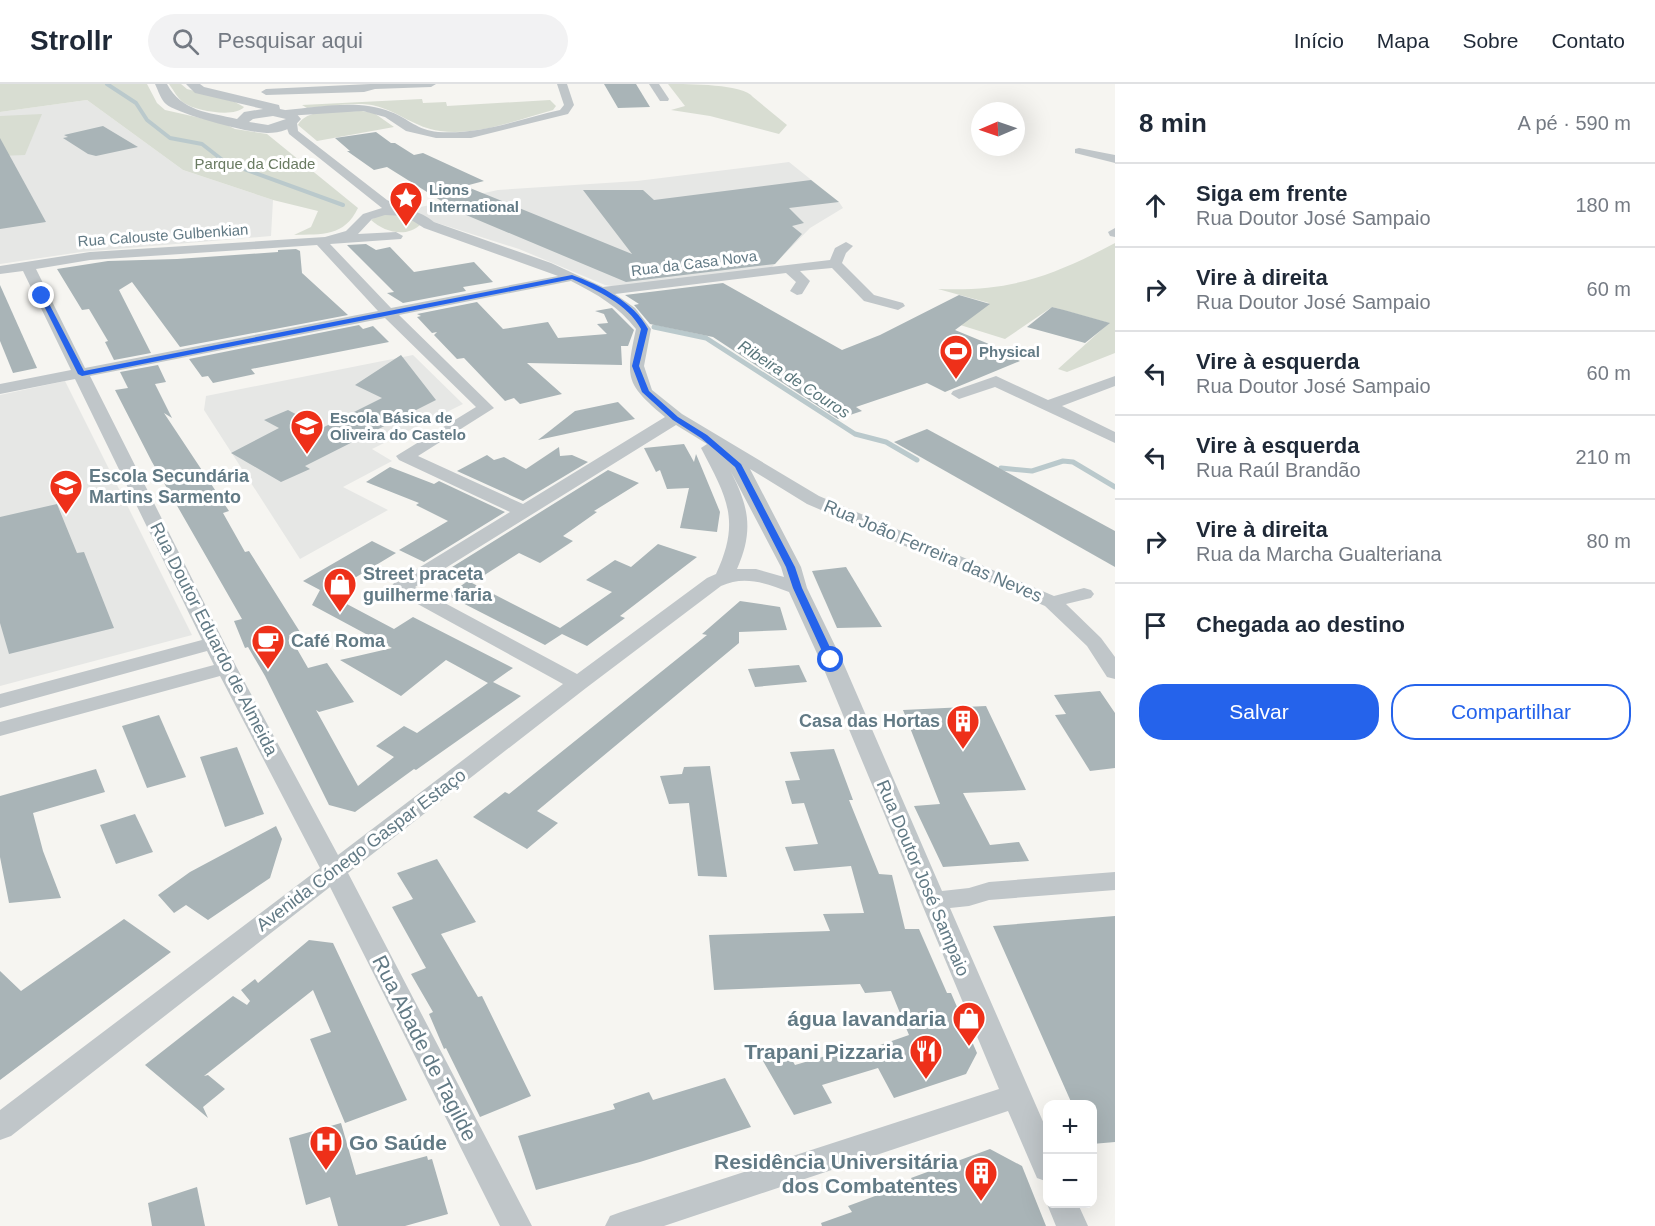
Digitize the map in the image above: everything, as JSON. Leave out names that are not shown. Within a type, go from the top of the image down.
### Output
[{"type":"street","points":[[161,84],[170,101],[186,110],[212,116],[251,114],[287,117]]},
{"type":"street","points":[[192,84],[251,114],[266,128],[281,135],[368,206],[366,224],[405,235],[423,232],[429,225]]},
{"type":"street","points":[[266,92],[431,84]]},
{"type":"street","points":[[266,128],[287,117],[316,111],[363,108],[389,115],[410,129],[436,135],[471,135],[564,112],[569,105],[562,84]]},
{"type":"street","points":[[654,84],[664,99]]},
{"type":"street","points":[[287,117],[293,132],[383,203],[397,211]]},
{"type":"street","points":[[1079,151],[1115,159]]},
{"type":"street","points":[[368,218],[397,211]]},
{"type":"street","name":"Rua Doutor José Sampaio","points":[[397,211],[458,236],[511,252],[603,291],[639,318],[644,329],[636,366],[645,392],[676,418],[813,500]]},
{"type":"street","name":"Rua Calouste Gulbenkian","points":[[324,240],[353,232],[368,218]]},
{"type":"street","name":"Rua Doutor José Sampaio","points":[[405,235],[458,236]]},
{"type":"street","name":"Rua Calouste Gulbenkian","points":[[0,270],[90,255],[405,235]]},
{"type":"street","points":[[324,240],[388,312],[486,408],[405,456],[523,511]]},
{"type":"street","points":[[846,246],[840,251],[835,264],[870,298],[898,306]]},
{"type":"street","name":"Rua da Casa Nova","points":[[603,291],[835,264]]},
{"type":"street","name":"Rua Doutor Eduardo de Almeida","points":[[27,266],[226,668],[334,871]]},
{"type":"street","points":[[789,268],[803,281],[797,291]]},
{"type":"street","points":[[0,389],[572,277]]},
{"type":"street","points":[[959,394],[996,381],[1115,438]]},
{"type":"street","points":[[1047,406],[1115,381]]},
{"type":"street","points":[[578,683],[400,587],[676,418]]},
{"type":"street","name":"Rua Doutor José Sampaio","points":[[704,436],[739,466],[791,567],[797,588],[831,660],[1043,1160]]},
{"type":"street","name":"Rua Doutor José Sampaio","points":[[704,436],[734,494],[741,522],[736,554],[725,575]]},
{"type":"street","points":[[758,502],[773,495],[790,494],[813,500]]},
{"type":"street","name":"Rua João Ferreira das Neves","points":[[813,500],[1052,603],[1095,642],[1115,672]]},
{"type":"street","points":[[725,575],[759,574],[797,588]]},
{"type":"street","name":"Avenida Cónego Gaspar Estaço","points":[[0,1127],[578,683],[725,575]]},
{"type":"street","points":[[1052,603],[1084,594]]},
{"type":"street","points":[[0,701],[215,643]]},
{"type":"street","points":[[0,729],[226,668]]},
{"type":"street","name":"Rua Abade de Tagilde","points":[[334,871],[516,1226]]},
{"type":"street","points":[[933,901],[969,897],[989,891],[1115,881]]},
{"type":"street","points":[[969,897],[993,901],[1115,890]]},
{"type":"street","points":[[621,1226],[1016,1096]]},
{"type":"street","points":[[1065,1208],[1072,1226]]},
{"type":"shaded area","points":[[87,100],[183,170],[273,200],[271,236],[81,252],[0,264],[0,112]]},
{"type":"shaded area","points":[[789,162],[839,202],[843,208],[810,228],[771,268],[618,287],[605,285],[519,249],[431,221],[407,210],[498,190],[637,181]]},
{"type":"shaded area","name":"Escola Básica de Oliveira do Castelo","points":[[413,355],[463,404],[372,449],[392,461],[343,487],[388,510],[300,559],[204,410],[206,396]]},
{"type":"shaded area","name":"Escola Secundária Martins Sarmento","points":[[65,381],[192,635],[0,686],[0,395]]},
{"type":"green space","name":"Parque da Cidade","points":[[0,84],[147,84],[157,103],[165,110],[223,123],[235,129],[267,134],[358,208],[346,224],[339,229],[323,234],[294,235],[311,227],[318,211],[273,200],[183,170],[87,100],[0,112]]},
{"type":"green space","points":[[169,84],[181,84],[187,89],[235,102],[244,107],[224,113],[197,109],[182,101]]},
{"type":"green space","points":[[668,84],[739,89],[748,93],[787,125],[779,134],[710,116],[671,110],[685,106]]},
{"type":"green space","points":[[422,99],[423,103],[446,102],[447,106],[550,100],[556,106],[553,110],[497,126],[454,132],[431,129],[376,106],[351,104],[307,108],[302,105]]},
{"type":"green space","points":[[362,111],[374,113],[394,127],[317,141],[298,125],[309,115],[317,113]]},
{"type":"green space","points":[[42,114],[25,155],[0,156],[0,116]]},
{"type":"green space","points":[[380,214],[397,214],[417,221],[420,225],[408,231],[395,232],[382,228],[371,220]]},
{"type":"green space","points":[[1115,243],[1115,353],[1067,372],[1058,369],[1109,323],[1052,307],[1005,339],[957,324],[989,303],[938,289],[987,288],[1030,279],[1071,265]]},
{"type":"building","points":[[604,84],[636,84],[650,107],[618,108]]},
{"type":"building","points":[[103,126],[138,147],[96,156],[88,154],[63,138],[68,137],[64,135]]},
{"type":"building","points":[[376,132],[414,155],[423,153],[484,181],[465,186],[632,254],[583,190],[643,190],[654,200],[811,180],[839,202],[789,208],[804,223],[792,226],[802,234],[775,264],[626,282],[459,212],[387,167],[374,170],[347,151],[350,151],[335,138]]},
{"type":"building","points":[[0,138],[46,222],[0,229]]},
{"type":"building","points":[[366,244],[376,250],[390,247],[414,272],[474,262],[493,282],[463,287],[466,291],[403,303],[387,293],[394,292],[347,245]]},
{"type":"building","points":[[296,249],[300,251],[302,273],[348,315],[180,347],[132,282],[119,290],[151,353],[114,360],[105,342],[108,341],[89,309],[82,310],[57,269],[108,261],[177,259]]},
{"type":"building","points":[[723,283],[842,350],[880,335],[959,295],[990,304],[955,330],[1001,349],[998,350],[1020,361],[945,392],[927,383],[856,407],[862,411],[838,419],[713,337],[650,324],[634,305],[639,304],[625,295]]},
{"type":"building","points":[[0,285],[37,368],[13,373],[0,341]]},
{"type":"building","points":[[477,302],[503,329],[548,322],[558,338],[607,334],[597,324],[608,323],[604,314],[595,311],[612,308],[634,330],[628,346],[621,346],[622,365],[527,363],[562,394],[520,404],[514,398],[505,401],[464,358],[457,359],[434,335],[437,332],[432,333],[417,317],[421,316],[417,314]]},
{"type":"building","points":[[1052,307],[1110,323],[1085,343],[1027,327]]},
{"type":"building","points":[[359,325],[363,329],[373,326],[389,342],[251,369],[255,374],[213,383],[208,376],[202,377],[189,359]]},
{"type":"building","points":[[401,355],[436,400],[305,466],[310,469],[281,482],[231,453],[279,428],[264,420],[288,410],[322,428],[382,398],[355,385]]},
{"type":"building","points":[[158,365],[166,382],[155,384],[172,418],[164,413],[229,511],[223,513],[245,552],[249,551],[300,632],[289,635],[308,668],[327,663],[354,702],[319,712],[316,710],[358,786],[394,757],[376,746],[404,726],[417,733],[488,683],[446,660],[401,696],[340,660],[392,648],[312,605],[320,590],[303,581],[372,541],[396,553],[328,594],[394,629],[413,617],[513,668],[493,682],[521,696],[355,812],[329,805],[265,676],[248,647],[245,648],[234,621],[242,619],[152,462],[115,390],[128,388],[120,372]]},
{"type":"building","points":[[618,402],[635,419],[538,440],[575,411]]},
{"type":"building","points":[[927,429],[1115,531],[1115,567],[894,442]]},
{"type":"building","points":[[684,444],[694,462],[696,454],[720,512],[717,532],[680,528],[689,488],[667,489],[660,470],[656,472],[644,448]]},
{"type":"building","points":[[559,447],[560,456],[572,455],[588,462],[523,501],[457,471],[487,455],[494,460],[504,457],[526,469]]},
{"type":"building","points":[[390,467],[434,484],[439,481],[505,512],[424,562],[399,550],[448,521],[416,505],[419,503],[366,482]]},
{"type":"building","points":[[608,470],[639,483],[594,511],[597,512],[563,536],[573,541],[540,563],[519,553],[472,583],[560,628],[612,592],[586,580],[615,560],[631,567],[658,544],[697,557],[620,616],[625,618],[587,646],[562,634],[545,645],[447,595],[465,583],[444,572]]},
{"type":"building","points":[[57,504],[77,553],[84,552],[114,628],[9,654],[0,623],[0,517]]},
{"type":"building","points":[[846,567],[882,627],[837,628],[812,571]]},
{"type":"building","points":[[740,601],[780,607],[787,630],[739,632],[739,643],[537,811],[558,823],[527,849],[473,817],[505,792],[509,794],[707,635],[702,634]]},
{"type":"building","points":[[799,665],[807,682],[755,687],[748,669]]},
{"type":"building","points":[[1100,691],[1115,713],[1115,768],[1090,771],[1055,715],[1066,714],[1054,695]]},
{"type":"building","name":"Casa das Hortas","points":[[986,706],[1026,790],[963,793],[990,845],[1019,842],[1029,861],[943,867],[914,806],[940,804],[903,710]]},
{"type":"building","points":[[159,715],[186,777],[147,788],[122,726]]},
{"type":"building","points":[[237,747],[264,814],[225,827],[200,757]]},
{"type":"building","points":[[834,749],[853,800],[849,800],[879,874],[892,875],[905,929],[919,929],[947,993],[951,993],[977,1053],[966,1074],[894,1098],[878,1068],[822,1085],[832,1103],[794,1115],[759,1054],[784,1046],[795,1065],[836,1053],[840,1059],[909,1035],[891,991],[865,993],[860,984],[714,990],[709,935],[830,931],[823,914],[864,913],[851,866],[794,871],[785,847],[818,844],[804,803],[792,804],[785,781],[800,780],[790,752]]},
{"type":"building","points":[[710,766],[727,877],[698,876],[689,803],[669,804],[660,776],[682,774],[684,767]]},
{"type":"building","points":[[96,769],[105,792],[33,813],[43,851],[61,898],[9,903],[0,857],[0,796]]},
{"type":"building","points":[[135,814],[153,852],[116,864],[100,825]]},
{"type":"building","points":[[276,826],[282,839],[270,878],[208,920],[186,905],[174,913],[158,895],[190,872]]},
{"type":"building","points":[[437,859],[476,922],[441,934],[478,997],[482,996],[531,1096],[480,1117],[446,1048],[444,1049],[429,1014],[433,1012],[411,974],[426,968],[392,907],[413,899],[397,873]]},
{"type":"building","points":[[1115,916],[1115,1142],[1097,1144],[1097,1100],[1070,1100],[993,926]]},
{"type":"building","points":[[124,919],[171,952],[0,1080],[0,971],[21,991]]},
{"type":"building","points":[[309,940],[333,943],[407,1100],[345,1123],[310,1039],[331,1032],[313,990],[204,1076],[208,1075],[225,1089],[203,1107],[208,1118],[145,1065],[233,996],[247,1005],[250,1001],[241,990],[255,979],[258,983]]},
{"type":"building","points":[[725,1078],[751,1127],[640,1162],[536,1190],[518,1136],[615,1109],[613,1104],[649,1092],[653,1100]]},
{"type":"building","points":[[341,1123],[356,1175],[427,1156],[428,1160],[432,1159],[448,1214],[405,1226],[338,1226],[330,1197],[306,1205],[289,1138]]},
{"type":"building","name":"Residência Universitária dos Combatentes","points":[[990,1149],[1022,1166],[1046,1226],[822,1226],[821,1223],[852,1212],[848,1206],[913,1182],[911,1178]]},
{"type":"building","points":[[197,1187],[205,1226],[152,1226],[148,1203]]},
{"type":"waterway","name":"Ribeira de Couros","points":[[107,84],[136,103],[147,120],[170,138],[202,144],[225,162],[343,205]]},
{"type":"waterway","name":"Ribeira de Couros","points":[[654,327],[706,338],[855,434],[886,442],[917,460]]},
{"type":"waterway","name":"Ribeira de Couros","points":[[1001,468],[1032,471],[1063,461],[1073,462],[1115,487]]},
{"type":"place","name":"Lions International","points":[[406,227]]},
{"type":"place","name":"Physical","points":[[956,380]]},
{"type":"place","name":"Escola Básica de Oliveira do Castelo","points":[[307,455]]},
{"type":"place","name":"Escola Secundária Martins Sarmento","points":[[66,515]]},
{"type":"place","name":"Street praceta guilherme faria","points":[[340,613]]},
{"type":"place","name":"Café Roma","points":[[268,670]]},
{"type":"place","name":"Casa das Hortas","points":[[963,750]]},
{"type":"place","name":"água lavandaria","points":[[969,1047]]},
{"type":"place","name":"Trapani Pizzaria","points":[[926,1080]]},
{"type":"place","name":"Go Saúde","points":[[326,1171]]},
{"type":"place","name":"Residência Universitária dos Combatentes","points":[[981,1202]]},
{"type":"route","points":[[42,296],[82,374],[572,277],[603,291],[639,318],[644,329],[636,366],[645,392],[676,418],[704,436],[739,466],[791,567],[797,588],[831,660]]}]
